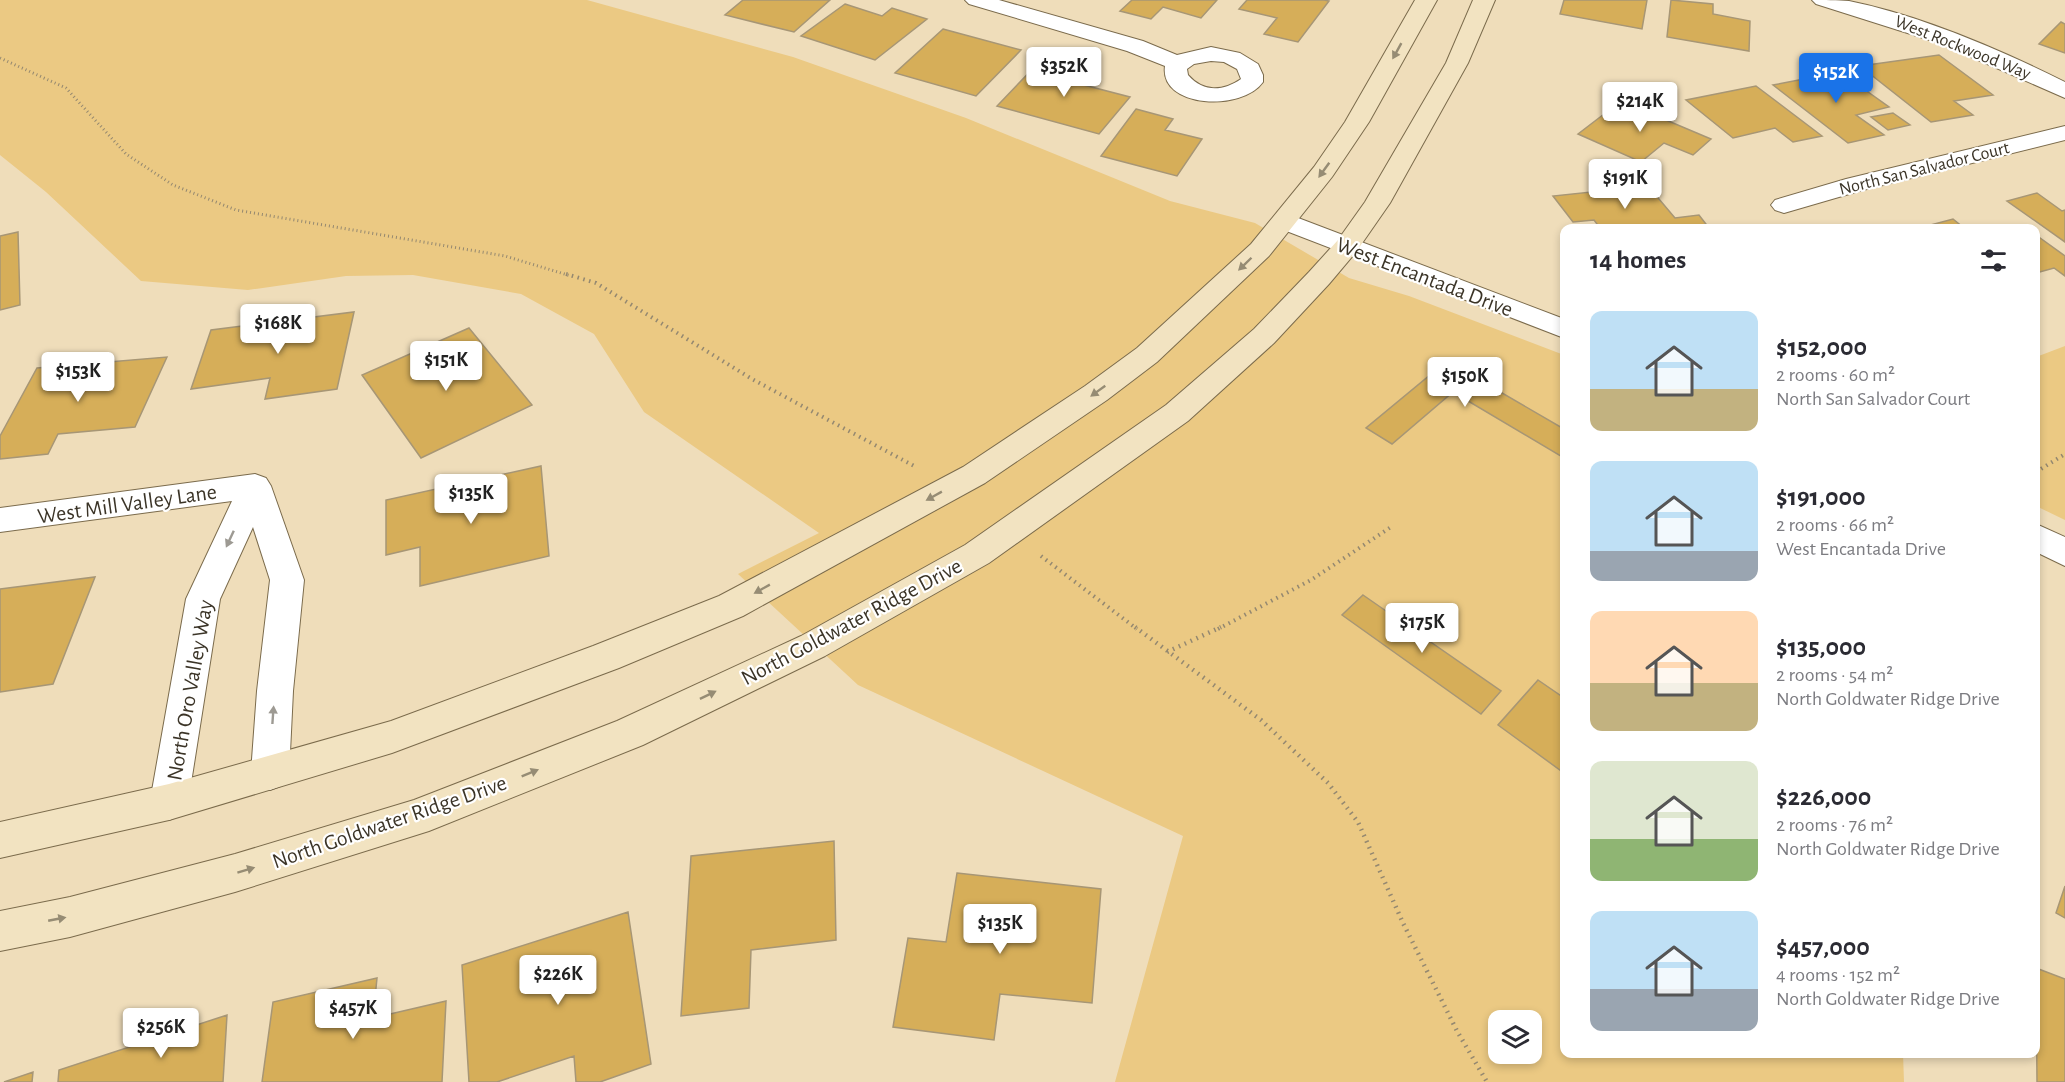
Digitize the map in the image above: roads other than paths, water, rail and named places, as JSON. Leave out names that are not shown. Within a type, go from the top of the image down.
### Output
[{"type":"street","points":[[976,0],[1135,46],[1179,63]]},
{"type":"street","points":[[0,840],[169,802],[392,737],[606,657],[731,606],[974,474],[1096,393],[1147,355],[1260,250],[1285,221],[1357,122],[1426,0]]},
{"type":"street","name":"North Goldwater Ridge Drive","points":[[0,931],[70,917],[235,873],[415,818],[630,733],[813,646],[977,554],[1177,413],[1264,336],[1347,246],[1377,203],[1457,63],[1485,0]]},
{"type":"street","name":"West Rockwood Way","points":[[1824,0],[1890,17],[2016,65],[2065,91]]},
{"type":"street","name":"North San Salvador Court","points":[[1784,204],[1855,184],[2065,133]]},
{"type":"street","name":"West Encantada Drive","points":[[1285,221],[1560,327]]},
{"type":"street","points":[[255,486],[287,580],[275,691],[270,773]]},
{"type":"street","name":"West Mill Valley Lane","points":[[0,520],[255,486]]},
{"type":"street","name":"North Oro Valley Way","points":[[169,802],[203,599],[255,486]]},
{"type":"street","points":[[2040,539],[2065,553]]}]
